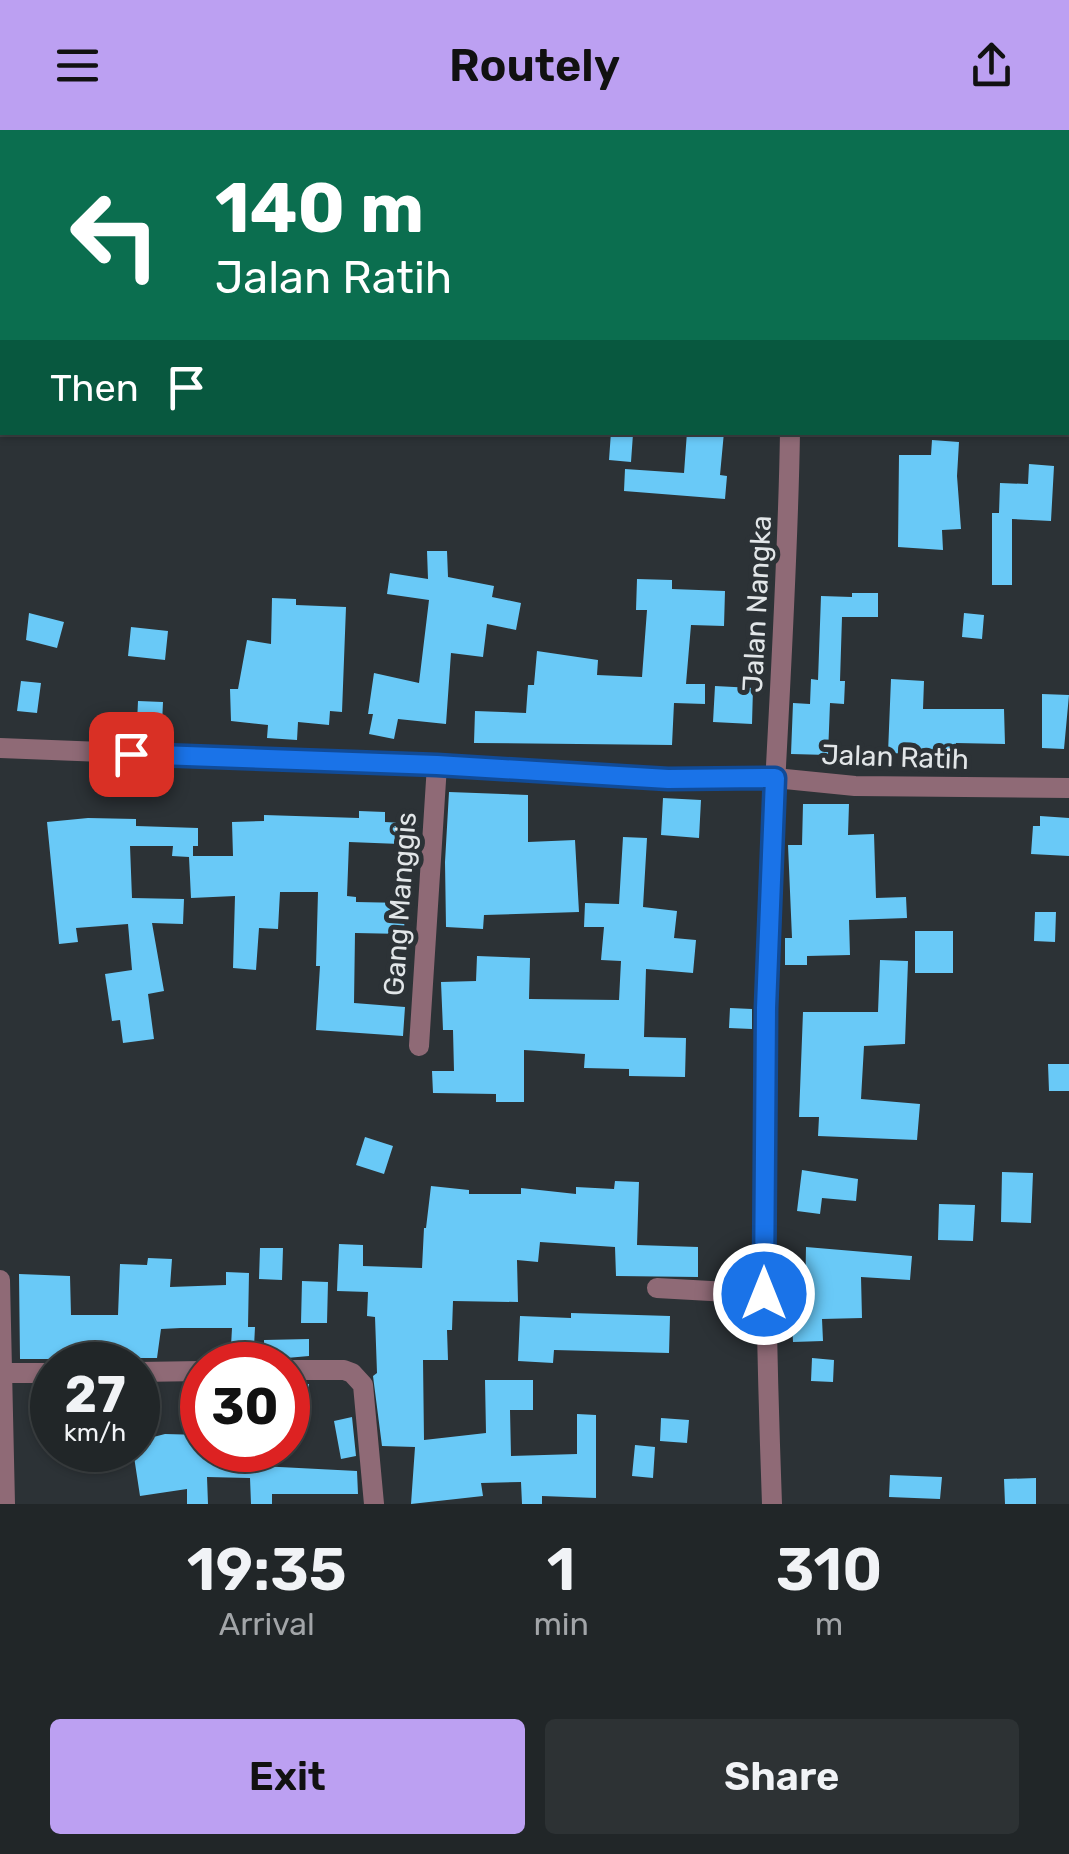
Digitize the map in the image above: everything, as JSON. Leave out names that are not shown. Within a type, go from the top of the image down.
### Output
[{"type":"street","name":"Jalan Nangka","points":[[772,1504],[764,1294],[766,1008],[788,583],[790,435]]},
{"type":"street","name":"Jalan Ratih","points":[[0,748],[437,765],[668,779],[775,778],[855,786],[1069,788]]},
{"type":"street","name":"Gang Manggis","points":[[419,1046],[437,765]]},
{"type":"street","points":[[0,1280],[5,1504]]},
{"type":"street","points":[[657,1288],[764,1294]]},
{"type":"street","points":[[310,1370],[344,1370],[363,1386],[374,1504]]},
{"type":"street","points":[[4,1373],[30,1373]]},
{"type":"building","points":[[611,435],[633,435],[631,462],[609,460]]},
{"type":"building","points":[[687,435],[724,435],[720,475],[727,476],[725,499],[624,491],[625,469],[684,473]]},
{"type":"building","points":[[932,440],[959,442],[961,529],[942,530],[943,550],[898,547],[899,455],[931,455]]},
{"type":"building","points":[[1029,464],[1054,466],[1051,521],[1012,519],[1012,585],[992,585],[992,513],[999,513],[1000,483],[1028,484]]},
{"type":"building","points":[[427,551],[447,551],[448,577],[494,586],[492,597],[521,603],[516,630],[487,624],[483,657],[451,653],[446,724],[398,719],[394,739],[369,734],[374,673],[419,683],[429,600],[387,594],[390,573],[428,579]]},
{"type":"building","points":[[637,579],[672,580],[672,589],[725,591],[724,626],[691,625],[686,684],[705,684],[705,704],[674,703],[672,745],[474,743],[475,711],[526,713],[537,651],[598,660],[597,675],[642,677],[647,610],[636,610]]},
{"type":"building","points":[[852,593],[878,593],[878,617],[842,617],[840,681],[845,681],[844,704],[830,703],[828,755],[791,754],[793,703],[810,704],[811,679],[818,680],[821,596],[852,597]]},
{"type":"building","points":[[272,598],[296,599],[296,605],[346,607],[342,712],[330,711],[329,725],[298,722],[297,740],[267,738],[268,725],[231,721],[230,689],[238,689],[247,640],[271,644]]},
{"type":"building","points":[[29,613],[64,622],[57,648],[26,640]]},
{"type":"building","points":[[964,613],[984,615],[982,639],[962,637]]},
{"type":"building","points":[[131,627],[168,631],[165,660],[128,656]]},
{"type":"building","points":[[891,679],[924,681],[923,709],[1004,709],[1005,744],[956,743],[956,755],[888,753]]},
{"type":"building","points":[[21,681],[41,683],[37,713],[17,711]]},
{"type":"building","points":[[715,686],[753,688],[752,724],[713,722]]},
{"type":"building","points":[[1042,694],[1069,695],[1064,749],[1042,748]]},
{"type":"building","points":[[138,701],[163,702],[162,724],[137,723]]},
{"type":"building","points":[[449,792],[528,795],[528,842],[575,840],[579,912],[484,915],[483,929],[446,927]]},
{"type":"building","points":[[663,798],[701,800],[699,838],[661,835]]},
{"type":"building","points":[[803,804],[849,804],[848,835],[874,834],[876,898],[906,897],[907,918],[849,920],[850,955],[807,956],[807,965],[785,965],[785,938],[792,938],[788,845],[802,845]]},
{"type":"building","points":[[359,811],[385,812],[385,822],[419,824],[417,861],[400,860],[400,844],[349,842],[347,896],[356,897],[356,902],[405,903],[404,934],[355,933],[354,1003],[405,1007],[403,1036],[316,1030],[320,966],[316,966],[318,892],[280,892],[278,929],[259,928],[256,970],[233,968],[235,896],[191,898],[189,857],[172,856],[173,846],[130,846],[132,898],[184,899],[183,924],[152,923],[164,991],[148,994],[154,1039],[123,1043],[120,1020],[112,1021],[105,974],[132,970],[128,924],[76,928],[78,942],[59,944],[47,822],[136,819],[136,826],[198,828],[198,846],[193,846],[193,856],[233,856],[232,822],[264,821],[264,815],[359,818]]},
{"type":"building","points":[[1040,816],[1069,818],[1069,856],[1031,854],[1033,826],[1040,826]]},
{"type":"building","points":[[623,837],[647,838],[643,907],[677,911],[674,938],[696,940],[693,973],[646,969],[644,1037],[686,1038],[685,1077],[629,1076],[629,1069],[584,1068],[585,1054],[524,1050],[524,1102],[496,1102],[496,1094],[433,1093],[432,1071],[454,1071],[453,1030],[443,1030],[441,982],[476,981],[477,956],[530,958],[529,999],[619,1000],[621,961],[601,960],[604,927],[584,927],[585,903],[619,904]]},
{"type":"building","points":[[1035,912],[1056,912],[1055,942],[1034,941]]},
{"type":"building","points":[[915,931],[953,931],[953,973],[915,973]]},
{"type":"building","points":[[880,960],[908,961],[905,1044],[864,1046],[861,1099],[920,1104],[917,1140],[818,1136],[819,1117],[799,1117],[803,1012],[878,1012]]},
{"type":"building","points":[[730,1008],[752,1009],[752,1029],[729,1028]]},
{"type":"building","points":[[1048,1064],[1069,1064],[1069,1091],[1049,1091]]},
{"type":"building","points":[[365,1137],[393,1146],[384,1174],[356,1165]]},
{"type":"building","points":[[802,1170],[858,1179],[856,1201],[822,1198],[820,1214],[797,1211]]},
{"type":"building","points":[[1002,1172],[1033,1173],[1031,1223],[1001,1222]]},
{"type":"building","points":[[615,1181],[639,1182],[637,1245],[698,1247],[698,1277],[616,1276],[615,1247],[540,1242],[538,1262],[517,1260],[518,1302],[453,1301],[452,1330],[447,1330],[448,1360],[423,1360],[424,1440],[486,1433],[485,1380],[533,1380],[533,1410],[510,1410],[511,1456],[577,1454],[577,1414],[596,1415],[596,1498],[542,1496],[542,1504],[522,1504],[521,1482],[481,1483],[483,1496],[411,1504],[415,1447],[382,1446],[373,1376],[377,1373],[375,1317],[367,1316],[368,1292],[337,1291],[339,1244],[363,1245],[363,1266],[422,1268],[431,1186],[469,1190],[469,1194],[521,1194],[521,1188],[576,1194],[576,1187],[614,1189]]},
{"type":"building","points":[[939,1204],[975,1205],[973,1241],[938,1240]]},
{"type":"building","points":[[806,1247],[912,1256],[910,1280],[861,1277],[862,1318],[822,1319],[823,1341],[793,1342],[791,1302],[805,1301]]},
{"type":"building","points":[[260,1248],[283,1248],[282,1280],[259,1279]]},
{"type":"building","points":[[148,1258],[172,1259],[170,1287],[226,1285],[226,1272],[249,1273],[248,1327],[255,1327],[254,1342],[231,1342],[232,1328],[161,1329],[159,1342],[30,1342],[30,1359],[20,1359],[19,1274],[70,1276],[71,1315],[118,1315],[120,1264],[147,1265]]},
{"type":"building","points":[[302,1281],[328,1282],[327,1323],[301,1323]]},
{"type":"building","points":[[571,1313],[670,1316],[669,1353],[554,1350],[553,1363],[518,1361],[520,1316],[571,1318]]},
{"type":"building","points":[[309,1339],[309,1342],[264,1342]]},
{"type":"building","points":[[812,1358],[834,1360],[833,1382],[811,1381]]},
{"type":"building","points":[[352,1417],[356,1456],[341,1459],[334,1421]]},
{"type":"building","points":[[661,1418],[689,1420],[687,1443],[660,1441]]},
{"type":"building","points":[[180,1434],[180,1472],[357,1471],[358,1494],[272,1494],[272,1504],[251,1504],[250,1478],[207,1477],[208,1504],[187,1504],[187,1489],[140,1496],[136,1472],[160,1472],[160,1435]]},
{"type":"building","points":[[635,1445],[655,1447],[653,1478],[632,1476]]},
{"type":"building","points":[[890,1475],[942,1477],[940,1499],[889,1497]]},
{"type":"building","points":[[1036,1478],[1036,1504],[1005,1504],[1004,1479]]},
{"type":"route","points":[[131,754],[437,765],[668,779],[775,778],[766,1008],[764,1294]]}]
